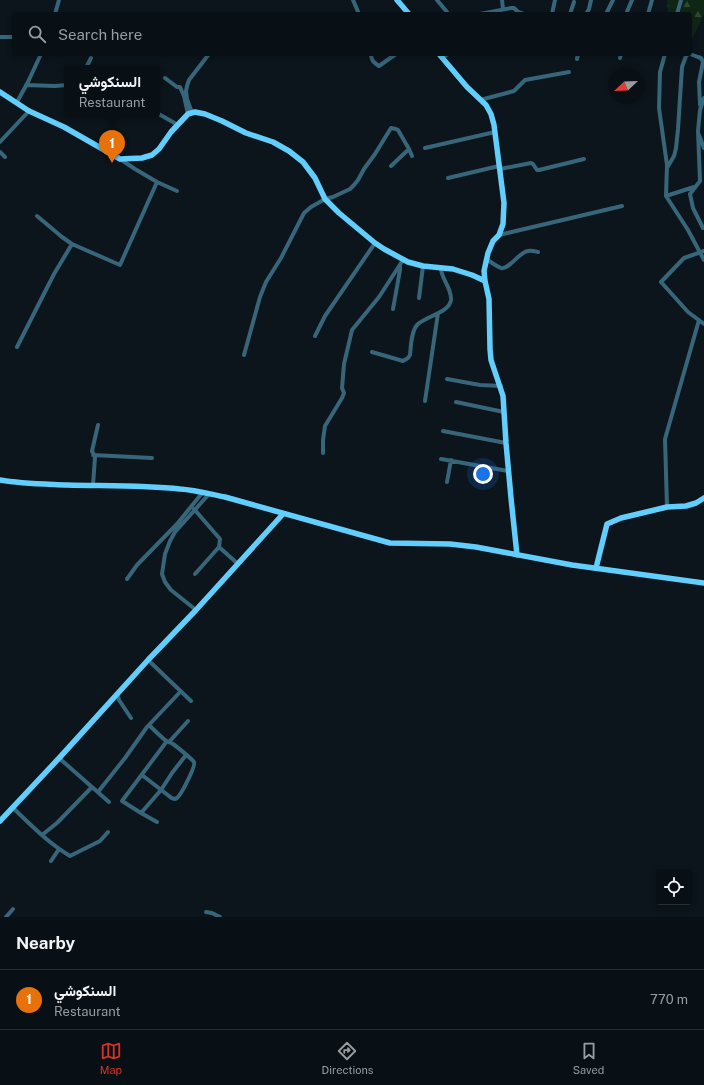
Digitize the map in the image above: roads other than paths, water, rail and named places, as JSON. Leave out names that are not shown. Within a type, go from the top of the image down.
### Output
[{"type":"street","points":[[56,12],[59,0]]},
{"type":"street","points":[[353,0],[358,12]]},
{"type":"street","points":[[397,0],[407,12]]},
{"type":"street","points":[[437,0],[447,12]]},
{"type":"street","points":[[502,0],[503,9]]},
{"type":"street","points":[[552,12],[555,0]]},
{"type":"street","points":[[587,12],[591,0]]},
{"type":"street","points":[[607,12],[613,0]]},
{"type":"street","points":[[627,12],[632,0]]},
{"type":"street","points":[[649,12],[652,0]]},
{"type":"street","points":[[678,12],[681,0]]},
{"type":"street","points":[[571,12],[574,2]]},
{"type":"street","points":[[490,12],[514,8],[518,12]]},
{"type":"street","points":[[0,37],[12,37]]},
{"type":"street","points":[[692,55],[701,58],[703,62],[699,82],[700,110],[698,131],[700,181],[690,194],[693,208],[704,228]]},
{"type":"street","points":[[17,102],[40,56]]},
{"type":"street","points":[[190,113],[187,86],[189,80],[200,68],[208,56]]},
{"type":"street","points":[[371,56],[375,64],[379,66],[393,56]]},
{"type":"street","points":[[441,56],[486,105],[491,114],[495,132],[504,208],[499,235],[493,241],[486,259],[484,271],[489,299],[491,360],[501,386],[503,396],[508,471],[517,555]]},
{"type":"street","points":[[664,56],[660,72],[659,108],[667,168],[666,196],[702,251],[704,260]]},
{"type":"street","points":[[667,168],[672,160],[676,148],[682,67],[686,56]]},
{"type":"street","points":[[88,65],[91,58]]},
{"type":"street","points":[[480,100],[514,91],[525,80],[569,72]]},
{"type":"street","points":[[165,78],[180,87],[190,113]]},
{"type":"street","points":[[26,85],[64,85]]},
{"type":"street","points":[[0,92],[30,111],[64,127],[157,182],[177,191]]},
{"type":"street","points":[[700,110],[704,98]]},
{"type":"street","points":[[0,142],[30,111]]},
{"type":"street","points":[[120,159],[142,158],[152,155],[159,149],[171,132],[190,113],[198,112],[205,114],[246,134],[273,142],[289,151],[303,162],[315,178],[325,199],[339,213],[375,243],[402,262],[452,269],[472,275],[485,282]]},
{"type":"street","points":[[160,115],[178,125]]},
{"type":"street","points":[[244,355],[260,297],[266,282],[281,258],[304,213],[325,199],[333,197],[354,186],[391,128],[396,128],[398,130],[410,149],[412,156]]},
{"type":"street","points":[[698,131],[704,148]]},
{"type":"street","points":[[425,148],[495,132]]},
{"type":"street","points":[[391,166],[410,149]]},
{"type":"street","points":[[448,178],[531,163],[537,170],[539,170],[584,159]]},
{"type":"street","points":[[37,216],[72,244],[120,265],[157,182]]},
{"type":"street","points":[[666,196],[696,186]]},
{"type":"street","points":[[499,235],[622,206]]},
{"type":"street","points":[[315,336],[324,316],[375,243]]},
{"type":"street","points":[[17,347],[54,274],[72,244]]},
{"type":"street","points":[[486,259],[501,268],[504,268],[526,251],[530,250],[538,252]]},
{"type":"street","points":[[702,251],[684,258],[661,282],[688,312],[704,324]]},
{"type":"street","points":[[393,309],[402,262]]},
{"type":"street","points":[[323,453],[325,426],[344,393],[342,388],[344,364],[352,330],[379,297],[402,262]]},
{"type":"street","points":[[419,298],[423,266]]},
{"type":"street","points":[[372,352],[403,361],[408,358],[410,355],[413,333],[416,326],[444,310],[451,301],[449,290],[441,273],[442,268]]},
{"type":"street","points":[[425,401],[438,313]]},
{"type":"street","points":[[666,507],[665,439],[698,320]]},
{"type":"street","points":[[448,379],[480,385],[501,386]]},
{"type":"street","points":[[456,402],[504,412]]},
{"type":"street","points":[[93,485],[95,457],[92,451],[98,425]]},
{"type":"street","points":[[443,431],[506,443]]},
{"type":"street","points":[[94,456],[152,458]]},
{"type":"street","points":[[440,459],[508,471]]},
{"type":"street","points":[[448,482],[451,460]]},
{"type":"street","points":[[0,480],[15,483],[181,489],[206,493],[390,543],[450,544],[476,547],[596,568],[704,583]]},
{"type":"street","points":[[127,580],[137,565],[206,493]]},
{"type":"street","points":[[196,610],[171,590],[165,582],[162,574],[165,554],[170,541],[175,532],[195,510],[206,493]]},
{"type":"street","points":[[596,568],[607,524],[621,518],[666,507],[686,506],[696,503],[704,498]]},
{"type":"street","points":[[193,505],[195,510],[220,539],[219,547],[195,574]]},
{"type":"street","points":[[0,821],[283,514]]},
{"type":"street","points":[[219,547],[238,564]]},
{"type":"street","points":[[148,660],[191,701]]},
{"type":"street","points":[[98,792],[149,724],[181,691]]},
{"type":"street","points":[[117,694],[119,700],[131,718]]},
{"type":"street","points":[[157,822],[122,801],[154,758],[188,721]]},
{"type":"street","points":[[142,775],[172,798],[175,798],[178,796],[194,767],[194,761],[168,742],[149,724]]},
{"type":"street","points":[[141,813],[161,790],[186,755]]},
{"type":"street","points":[[59,758],[110,802]]},
{"type":"street","points":[[42,836],[57,823],[92,787]]},
{"type":"street","points":[[13,808],[42,836],[70,856],[100,841],[108,832]]},
{"type":"street","points":[[51,861],[59,849]]},
{"type":"street","points":[[6,917],[13,909]]},
{"type":"street","points":[[206,912],[220,917]]},
{"type":"place","name":"السنكوشي","points":[[112,163]]}]
